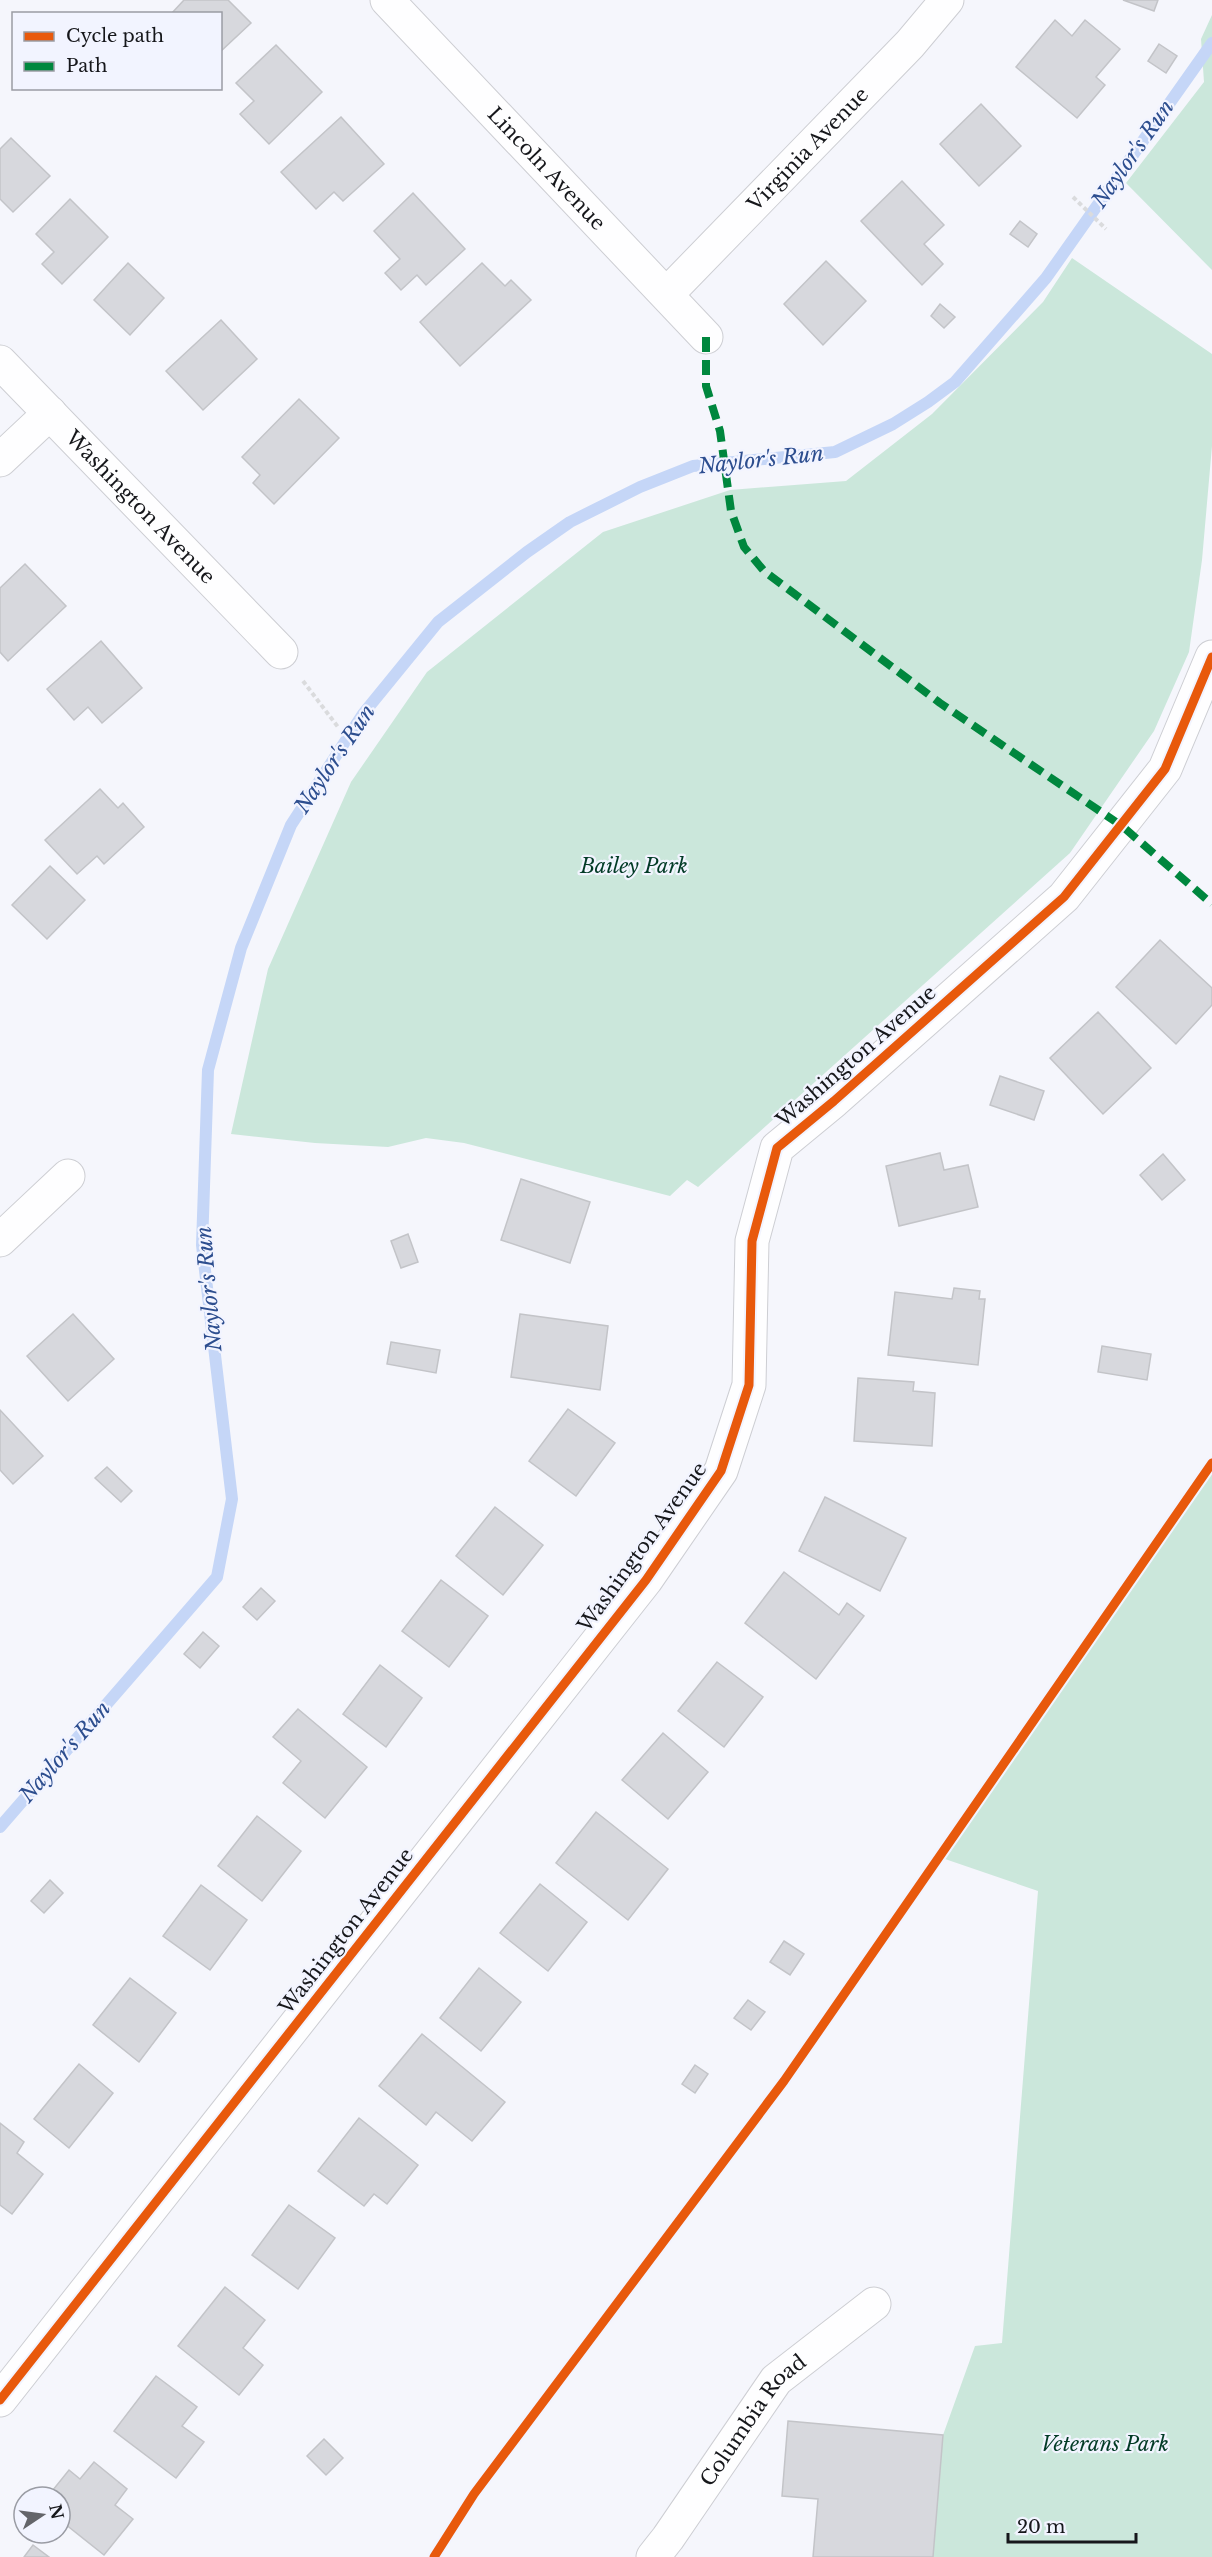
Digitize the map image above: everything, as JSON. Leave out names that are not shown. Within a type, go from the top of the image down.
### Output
[{"type":"street","name":"Lincoln Avenue","points":[[387,0],[706,337]]},
{"type":"street","name":"Virginia Avenue","points":[[667,294],[910,44],[947,0]]},
{"type":"street","name":"Washington Avenue","points":[[0,362],[281,652]]},
{"type":"street","points":[[0,460],[50,413]]},
{"type":"street","name":"Washington Avenue","points":[[0,2400],[646,1580],[720,1471],[749,1385],[752,1241],[777,1148],[834,1101],[1064,897],[1165,769],[1212,657]]},
{"type":"street","points":[[0,1240],[68,1176]]},
{"type":"street","name":"Columbia Road","points":[[653,2557],[776,2380],[874,2304]]},
{"type":"path","points":[[1073,197],[1106,229]]},
{"type":"path","points":[[281,652],[338,727]]},
{"type":"green space","points":[[1212,15],[1212,270],[1126,183],[1204,82],[1201,39]]},
{"type":"green space","name":"Bailey Park","points":[[1072,258],[1212,354],[1212,446],[1202,560],[1189,652],[1154,731],[1070,853],[698,1187],[687,1180],[670,1196],[464,1143],[426,1138],[388,1147],[315,1143],[231,1134],[268,969],[351,782],[427,672],[603,532],[730,490],[846,481],[932,414],[1043,302]]},
{"type":"green space","name":"Veterans Park","points":[[1212,1472],[1212,2557],[933,2557],[943,2435],[975,2346],[1002,2343],[1038,1891],[945,1859]]},
{"type":"building","points":[[184,0],[228,0],[251,23],[222,50],[222,12],[173,12]]},
{"type":"building","points":[[1123,0],[1158,0],[1154,11]]},
{"type":"building","points":[[1055,20],[1072,36],[1085,20],[1120,49],[1096,77],[1105,85],[1077,118],[1016,67]]},
{"type":"building","points":[[1159,44],[1177,56],[1166,73],[1148,61]]},
{"type":"building","points":[[276,45],[322,92],[269,144],[240,114],[254,101],[236,83]]},
{"type":"building","points":[[981,104],[1021,146],[979,186],[940,144]]},
{"type":"building","points":[[341,117],[384,164],[343,201],[334,192],[316,209],[281,172]]},
{"type":"building","points":[[11,138],[50,176],[13,212],[0,199],[0,149]]},
{"type":"building","points":[[902,181],[944,225],[924,244],[943,264],[922,285],[861,221]]},
{"type":"building","points":[[413,193],[465,249],[426,285],[417,275],[401,290],[385,273],[400,259],[374,231]]},
{"type":"building","points":[[70,199],[108,237],[62,284],[42,264],[54,252],[36,234]]},
{"type":"building","points":[[1020,221],[1037,234],[1028,247],[1010,234]]},
{"type":"building","points":[[826,261],[866,301],[823,345],[784,304]]},
{"type":"building","points":[[128,263],[164,298],[130,335],[94,300]]},
{"type":"building","points":[[482,263],[505,286],[511,280],[531,300],[460,366],[420,322]]},
{"type":"building","points":[[940,304],[955,317],[944,328],[931,316]]},
{"type":"building","points":[[221,320],[257,359],[203,410],[166,371]]},
{"type":"building","points":[[299,399],[339,438],[274,504],[253,483],[260,475],[242,457]]},
{"type":"building","points":[[25,564],[66,606],[8,661],[0,652],[0,588]]},
{"type":"building","points":[[101,641],[142,688],[102,723],[88,707],[74,720],[47,689]]},
{"type":"building","points":[[100,789],[118,808],[123,803],[144,827],[104,864],[97,856],[77,874],[45,840]]},
{"type":"building","points":[[50,866],[85,900],[47,939],[12,905]]},
{"type":"building","points":[[1160,940],[1212,988],[1212,1005],[1176,1044],[1116,987]]},
{"type":"building","points":[[1098,1012],[1151,1068],[1103,1114],[1050,1058]]},
{"type":"building","points":[[1000,1076],[1044,1091],[1034,1120],[990,1105]]},
{"type":"building","points":[[940,1153],[944,1170],[968,1165],[978,1207],[899,1226],[886,1166]]},
{"type":"building","points":[[1163,1154],[1185,1180],[1162,1200],[1140,1175]]},
{"type":"building","points":[[521,1179],[590,1202],[570,1263],[501,1240]]},
{"type":"building","points":[[408,1234],[418,1262],[401,1268],[391,1241]]},
{"type":"building","points":[[954,1288],[980,1291],[979,1299],[985,1299],[978,1365],[888,1355],[895,1292],[952,1299]]},
{"type":"building","points":[[73,1314],[114,1359],[68,1401],[27,1356]]},
{"type":"building","points":[[520,1314],[608,1326],[600,1390],[511,1377]]},
{"type":"building","points":[[391,1342],[440,1350],[436,1373],[387,1364]]},
{"type":"building","points":[[1102,1346],[1151,1354],[1147,1380],[1098,1372]]},
{"type":"building","points":[[858,1378],[914,1382],[913,1391],[935,1393],[932,1446],[854,1441]]},
{"type":"building","points":[[568,1409],[615,1443],[576,1496],[529,1461]]},
{"type":"building","points":[[0,1410],[43,1456],[13,1484],[0,1470]]},
{"type":"building","points":[[107,1467],[132,1491],[121,1502],[95,1478]]},
{"type":"building","points":[[825,1497],[906,1538],[880,1591],[799,1551]]},
{"type":"building","points":[[495,1507],[543,1545],[503,1595],[456,1556]]},
{"type":"building","points":[[784,1572],[839,1615],[847,1603],[864,1616],[816,1679],[745,1623]]},
{"type":"building","points":[[441,1580],[488,1616],[449,1667],[402,1631]]},
{"type":"building","points":[[261,1588],[275,1601],[257,1620],[243,1607]]},
{"type":"building","points":[[203,1632],[219,1646],[200,1668],[184,1654]]},
{"type":"building","points":[[717,1662],[763,1697],[724,1747],[678,1711]]},
{"type":"building","points":[[380,1665],[422,1698],[386,1747],[343,1714]]},
{"type":"building","points":[[298,1709],[367,1767],[325,1818],[283,1783],[301,1761],[273,1737]]},
{"type":"building","points":[[663,1733],[708,1772],[668,1819],[622,1780]]},
{"type":"building","points":[[596,1812],[668,1869],[628,1920],[556,1863]]},
{"type":"building","points":[[257,1816],[301,1851],[262,1901],[218,1866]]},
{"type":"building","points":[[50,1880],[63,1893],[44,1913],[31,1901]]},
{"type":"building","points":[[540,1884],[587,1922],[548,1971],[500,1933]]},
{"type":"building","points":[[201,1885],[247,1920],[210,1970],[163,1936]]},
{"type":"building","points":[[784,1941],[804,1954],[790,1975],[770,1962]]},
{"type":"building","points":[[479,1968],[521,2002],[481,2051],[440,2018]]},
{"type":"building","points":[[130,1978],[176,2013],[139,2062],[93,2025]]},
{"type":"building","points":[[748,2000],[765,2012],[751,2030],[734,2018]]},
{"type":"building","points":[[422,2034],[505,2102],[472,2141],[436,2112],[426,2125],[379,2086]]},
{"type":"building","points":[[79,2064],[113,2093],[69,2148],[34,2119]]},
{"type":"building","points":[[695,2065],[708,2074],[695,2093],[682,2084]]},
{"type":"building","points":[[359,2118],[418,2165],[387,2204],[374,2194],[364,2206],[318,2171]]},
{"type":"building","points":[[0,2123],[24,2142],[17,2153],[43,2174],[12,2214],[0,2205]]},
{"type":"building","points":[[289,2205],[335,2238],[298,2289],[252,2255]]},
{"type":"building","points":[[225,2287],[265,2320],[243,2348],[263,2365],[239,2395],[178,2346]]},
{"type":"building","points":[[156,2376],[197,2407],[182,2426],[204,2442],[176,2478],[114,2431]]},
{"type":"building","points":[[788,2421],[943,2435],[933,2557],[813,2557],[818,2499],[782,2496]]},
{"type":"building","points":[[324,2439],[343,2458],[326,2475],[307,2456]]},
{"type":"building","points":[[94,2462],[127,2489],[115,2505],[133,2519],[104,2555],[72,2530],[72,2485],[57,2485],[69,2470],[80,2479]]},
{"type":"building","points":[[33,2545],[49,2557],[24,2557]]},
{"type":"waterway","name":"Naylor's Run","points":[[0,1827],[217,1577],[232,1499],[202,1245],[208,1070],[241,948],[291,825],[363,714],[438,622],[527,552],[570,522],[640,487],[693,466],[835,452],[893,424],[955,382],[1046,278],[1212,43]]},
{"type":"marked path","points":[[706,337],[706,386],[720,431],[731,511],[744,547],[764,571],[940,703],[1122,826],[1212,904]]},
{"type":"cycle path","points":[[0,2400],[646,1580],[721,1471],[749,1385],[752,1241],[777,1148],[834,1101],[1064,897],[1165,769],[1212,657]]},
{"type":"cycle path","points":[[434,2557],[474,2494],[784,2081],[1212,1463]]}]
